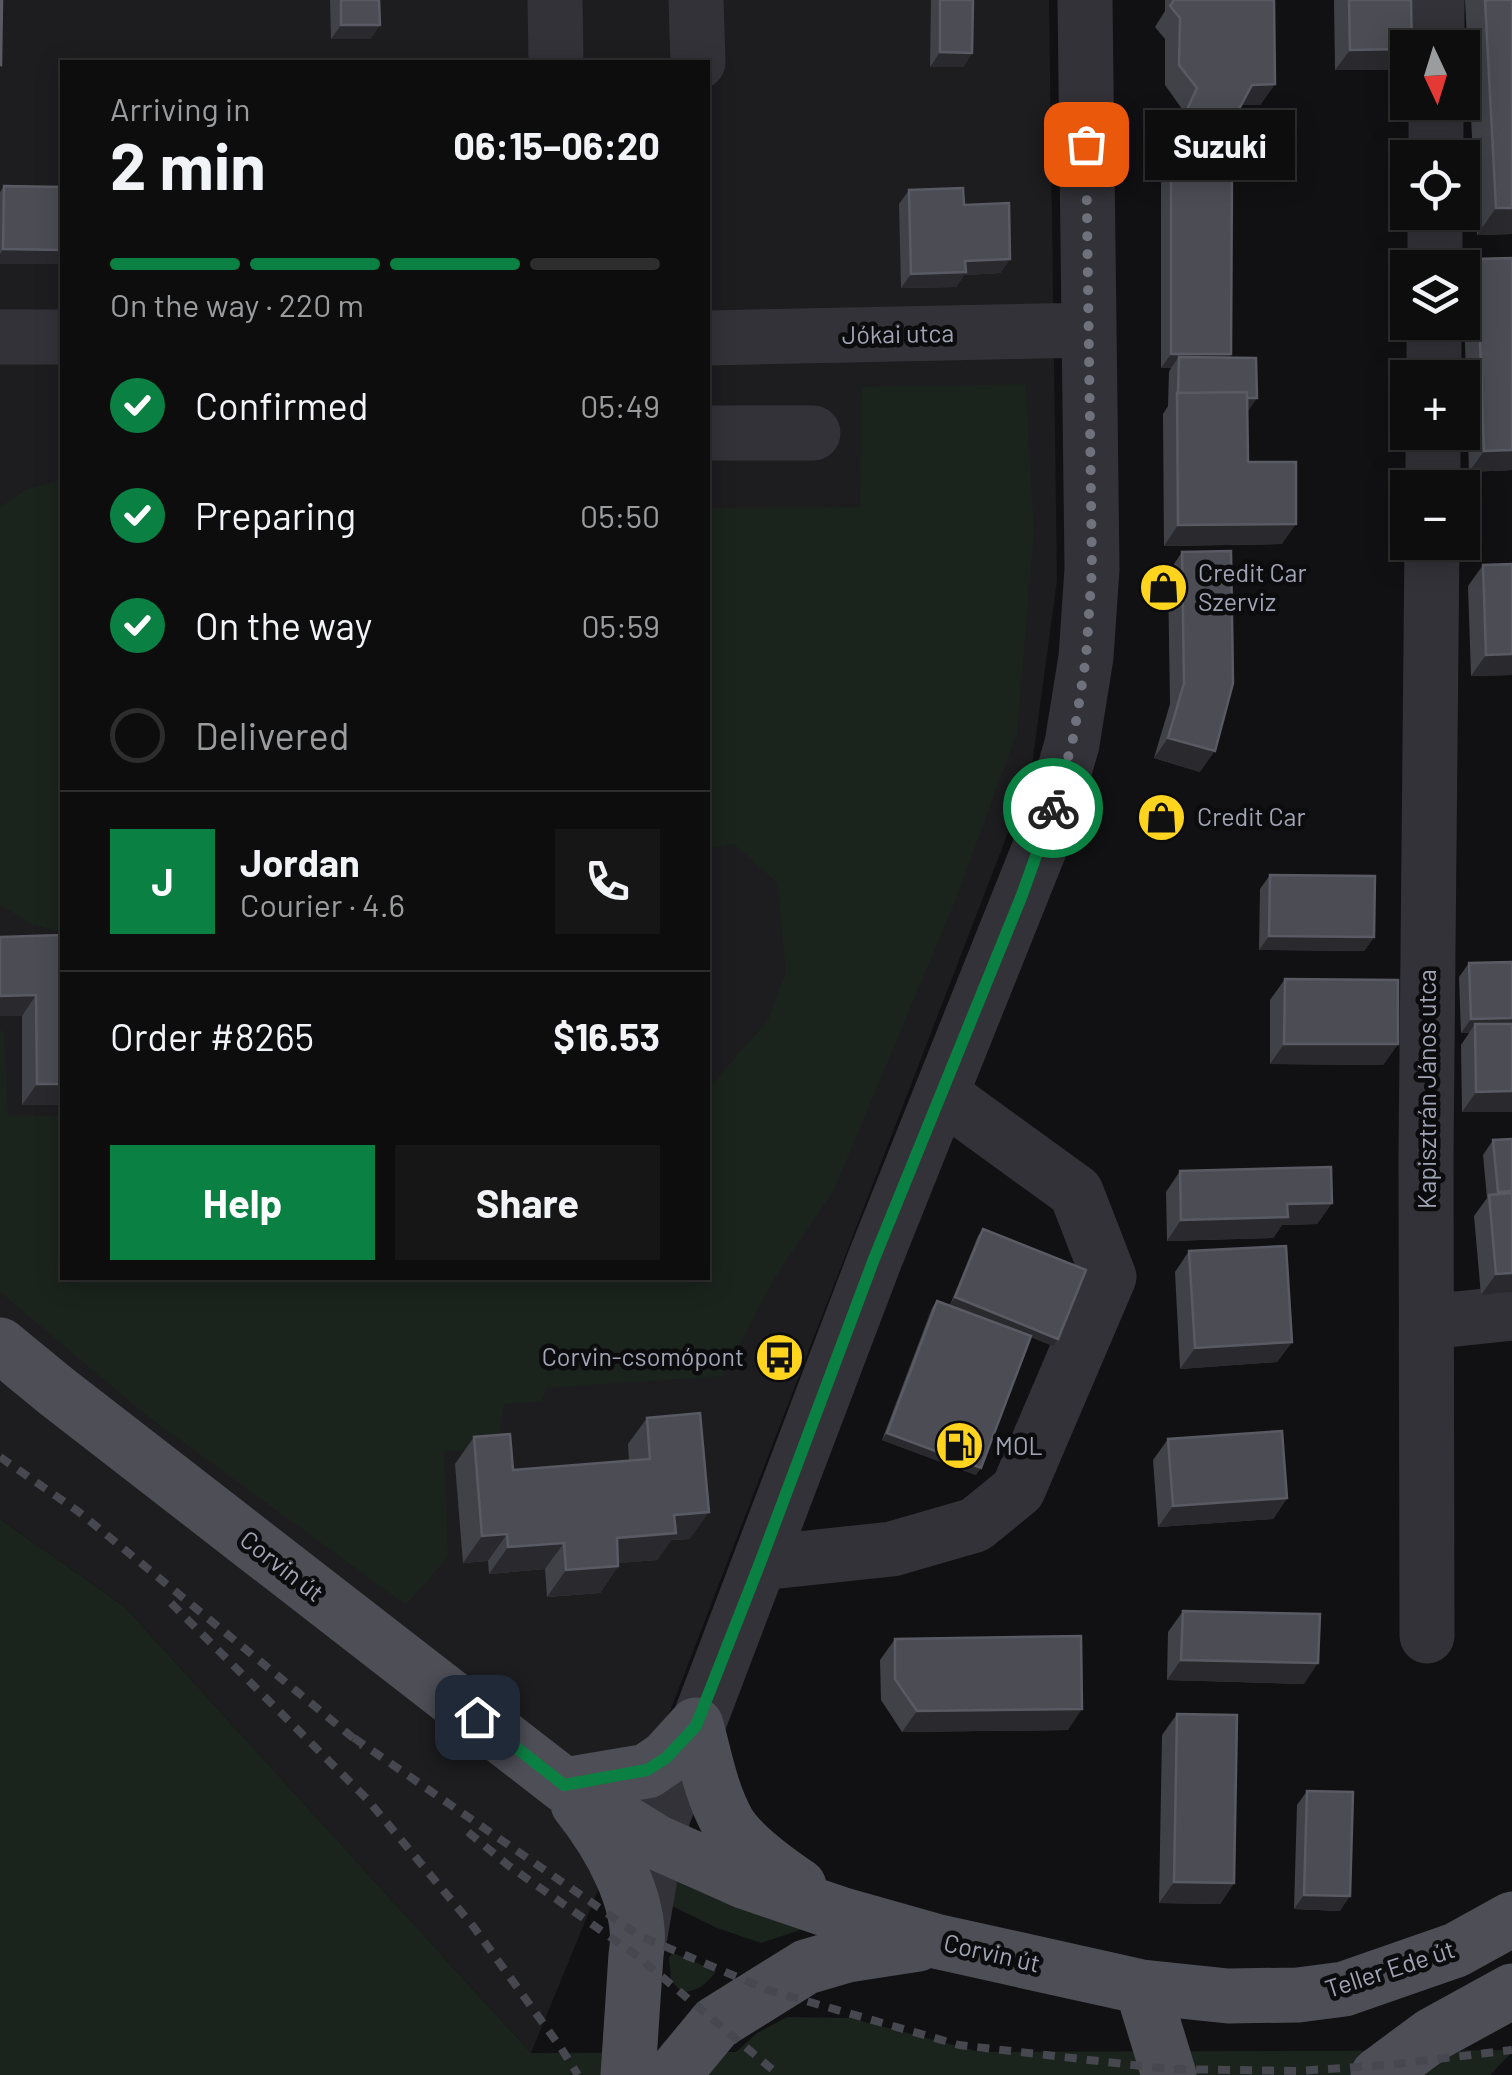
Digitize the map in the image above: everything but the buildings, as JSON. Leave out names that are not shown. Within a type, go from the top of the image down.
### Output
[{"type":"main road","name":"Corvin út","points":[[0,1345],[564,1785]]},
{"type":"main road","points":[[564,1785],[647,1770],[666,1758],[696,1726]]},
{"type":"main road","points":[[696,1726],[717,1798],[730,1827],[772,1868],[843,1915]]},
{"type":"main road","points":[[564,1785],[656,1842],[746,1882],[843,1915]]},
{"type":"main road","points":[[564,1785],[612,1852],[640,1936],[628,2075]]},
{"type":"main road","name":"Corvin út","points":[[843,1915],[935,1941],[1142,1987]]},
{"type":"main road","name":"Teller Ede út","points":[[1142,1987],[1228,1996],[1298,1995],[1344,1989],[1456,1950],[1512,1919]]},
{"type":"main road","points":[[673,2075],[716,2024],[806,1967],[847,1955],[935,1941]]},
{"type":"main road","points":[[1142,1987],[1169,2075]]},
{"type":"main road","points":[[1378,2075],[1432,2036],[1512,1991]]},
{"type":"street","points":[[555,0],[556,60]]},
{"type":"street","points":[[696,0],[698,60]]},
{"type":"street","points":[[640,1936],[656,1842],[696,1726],[874,1259],[1042,844],[1072,744],[1086,658],[1092,569],[1084,0]]},
{"type":"street","points":[[1437,0],[1437,30]]},
{"type":"street","name":"Jókai utca","points":[[710,338],[1088,330]]},
{"type":"street","points":[[0,336],[60,337]]},
{"type":"street","points":[[710,433],[813,433]]},
{"type":"street","name":"Kapisztrán János utca","points":[[1428,1636],[1426,1155],[1432,560]]},
{"type":"street","points":[[760,1563],[892,1549],[975,1525],[1018,1490],[1109,1277],[1076,1192],[941,1094]]},
{"type":"street","points":[[1428,1322],[1512,1313]]},
{"type":"shaded area","points":[[0,0],[1049,0],[1057,580],[1031,773],[647,1771],[531,2053],[125,1607],[0,1519]]},
{"type":"shaded area","points":[[1026,384],[1034,532],[1017,733],[956,899],[834,1190],[774,1279],[723,1376],[546,1388],[542,1401],[504,1404],[498,1446],[444,1452],[448,1557],[406,1605],[146,1415],[0,1292],[0,1031],[4,1031],[8,1116],[60,1116],[60,1280],[710,1280],[710,1087],[768,1020],[786,971],[777,883],[734,844],[710,848],[710,508],[860,507],[862,387]]},
{"type":"shaded area","points":[[60,480],[60,932],[33,925],[0,905],[0,507],[25,490]]},
{"type":"shaded area","points":[[0,1519],[125,1607],[531,2053],[736,2052],[757,2033],[787,2017],[850,2018],[980,2052],[1512,2052],[1490,2075],[0,2075]]},
{"type":"shaded area","points":[[676,1861],[803,1929],[761,1943],[717,1928],[668,1904]]},
{"type":"shaded area","points":[[673,1953],[716,1971],[701,1986],[682,1992],[671,1981],[669,1957]]},
{"type":"railway","points":[[0,1457],[79,1512],[363,1746]]},
{"type":"railway","points":[[171,1603],[367,1799],[473,1926],[578,2075]]},
{"type":"railway","points":[[354,1738],[640,1936],[768,1990],[959,2045],[1168,2069],[1297,2071],[1512,2050]]},
{"type":"railway","points":[[468,1832],[509,1866],[636,1955],[779,2075]]},
{"type":"way so far","points":[[1053,808],[1077,716],[1086,658],[1092,569],[1086,144]]},
{"type":"place","name":"Suzuki","points":[[1086,144]]},
{"type":"place","name":"Credit Car Szerviz","points":[[1163,587]]},
{"type":"place","name":"Credit Car","points":[[1162,817]]},
{"type":"place","name":"Corvin-csomópont","points":[[779,1357]]},
{"type":"place","name":"MOL","points":[[960,1446]]},
{"type":"route","points":[[477,1717],[564,1785],[647,1770],[666,1758],[696,1726],[874,1259],[1022,895],[1053,808]]}]
